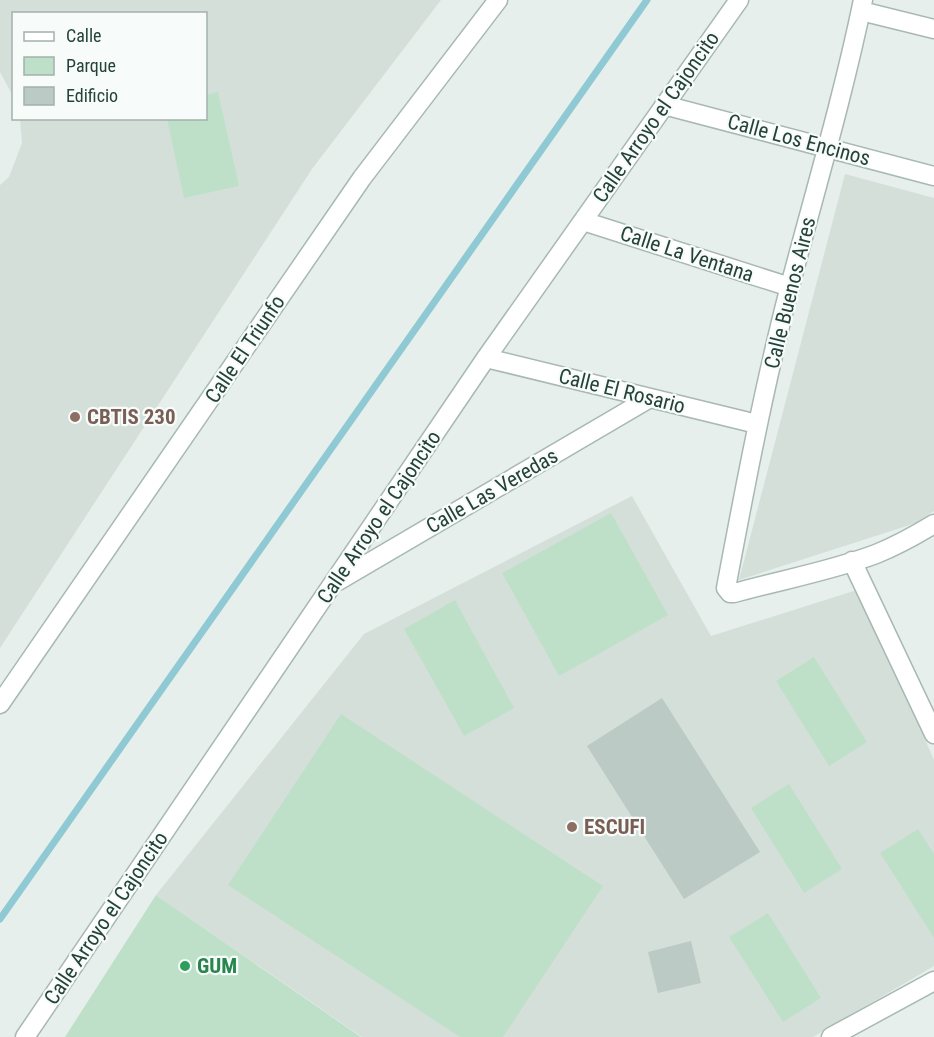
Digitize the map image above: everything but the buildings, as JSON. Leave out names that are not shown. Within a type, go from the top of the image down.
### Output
[{"type":"street","name":"Calle El Triunfo","points":[[0,704],[362,178],[498,0]]},
{"type":"street","name":"Calle Arroyo el Cajoncito","points":[[25,1037],[486,358],[739,0]]},
{"type":"street","points":[[862,6],[934,29]]},
{"type":"street","name":"Calle Buenos Aires","points":[[852,561],[734,593],[730,593],[726,588],[757,424],[862,6]]},
{"type":"street","name":"Calle Los Encinos","points":[[664,105],[934,176]]},
{"type":"street","name":"Calle La Ventana","points":[[583,221],[790,287]]},
{"type":"street","name":"Calle El Rosario","points":[[486,358],[757,424]]},
{"type":"street","name":"Calle Las Veredas","points":[[334,584],[650,398]]},
{"type":"street","points":[[934,524],[877,553],[852,561],[934,734]]},
{"type":"street","points":[[831,1037],[934,981]]},
{"type":"shaded area","name":"CBTIS 230","points":[[0,0],[441,0],[312,169],[0,648],[0,185],[9,177],[22,143],[20,120],[207,120],[207,12],[12,12],[12,94],[0,72]]},
{"type":"shaded area","points":[[845,174],[934,198],[934,511],[916,523],[739,580]]},
{"type":"shaded area","name":"ESCUFI","points":[[632,496],[711,636],[860,589],[934,760],[934,966],[813,1037],[362,1037],[156,895],[364,634]]},
{"type":"green space","points":[[218,92],[239,186],[184,198],[167,120],[207,120],[207,95]]},
{"type":"green space","points":[[611,513],[668,615],[559,676],[502,573]]},
{"type":"green space","points":[[455,600],[514,708],[464,736],[404,629]]},
{"type":"green space","points":[[814,657],[867,742],[829,766],[776,681]]},
{"type":"green space","points":[[341,714],[603,886],[503,1037],[460,1037],[228,885]]},
{"type":"green space","points":[[789,784],[842,869],[804,893],[751,808]]},
{"type":"green space","points":[[918,829],[934,854],[934,938],[880,853]]},
{"type":"green space","name":"GUM","points":[[156,895],[361,1037],[65,1037]]},
{"type":"green space","points":[[768,913],[821,998],[783,1022],[729,937]]},
{"type":"waterway","points":[[0,919],[647,0]]},
{"type":"place","name":"CBTIS 230","points":[[75,417]]},
{"type":"place","name":"ESCUFI","points":[[572,827]]},
{"type":"place","name":"GUM","points":[[185,966]]}]
